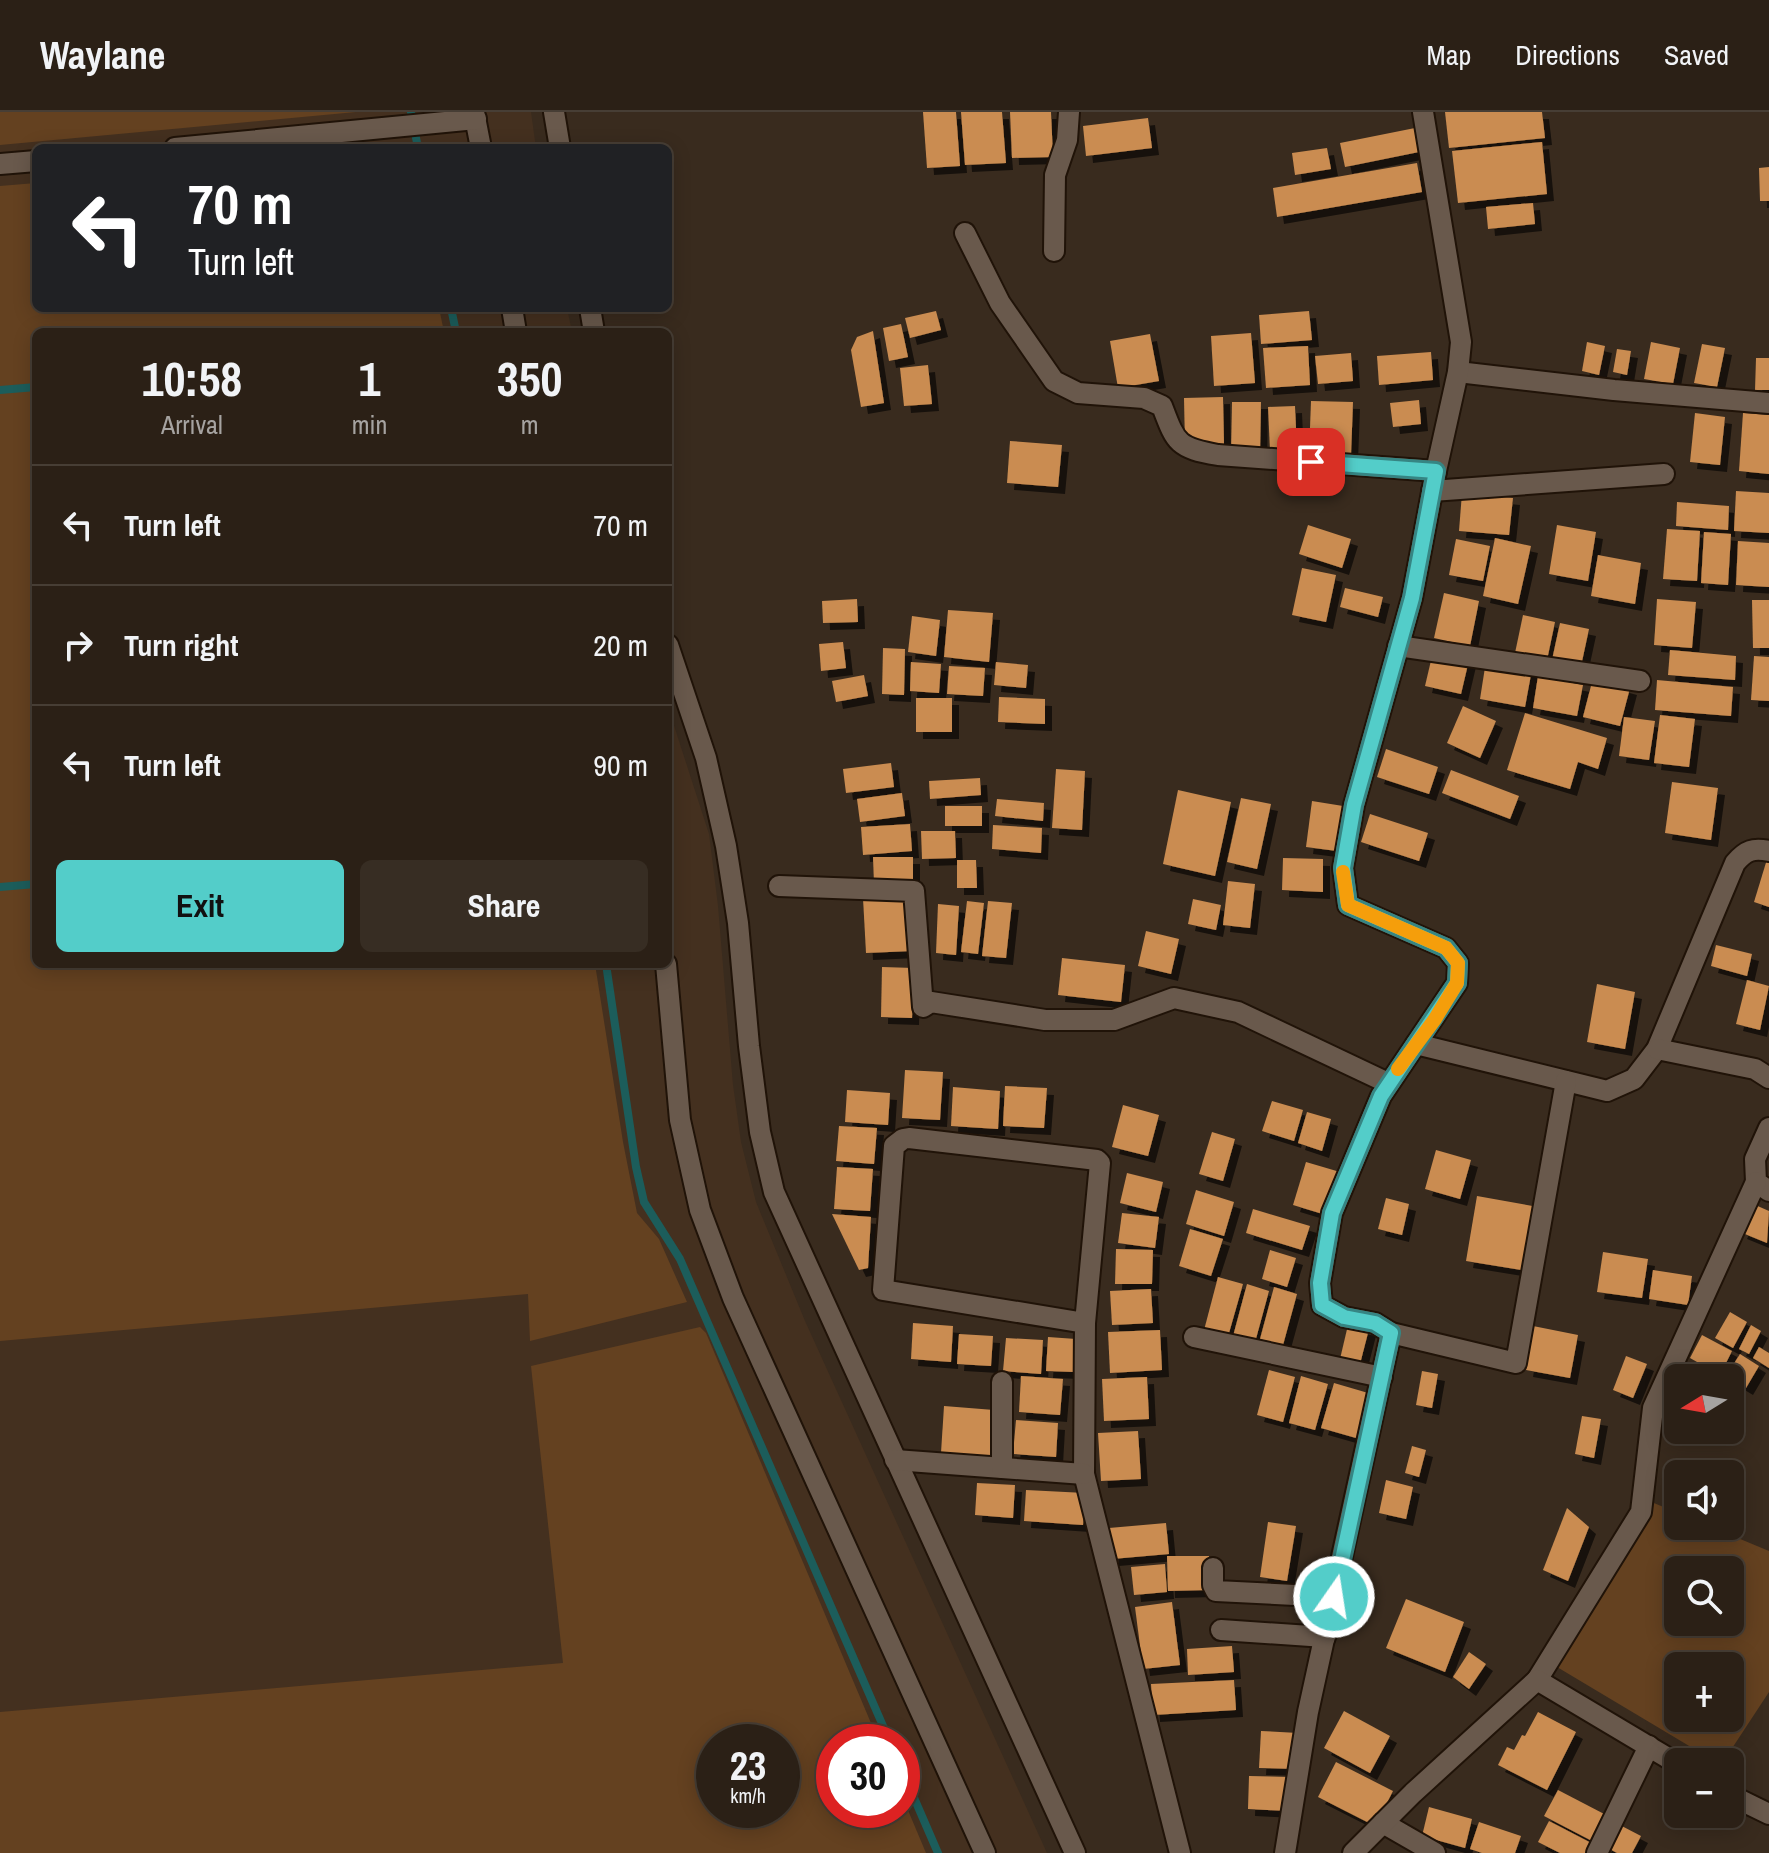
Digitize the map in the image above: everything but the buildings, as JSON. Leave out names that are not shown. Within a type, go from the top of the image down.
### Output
[{"type":"street","points":[[554,112],[559,144]]},
{"type":"street","points":[[1054,251],[1055,175],[1067,140],[1069,112]]},
{"type":"street","points":[[1423,112],[1461,342],[1458,372],[1412,598],[1354,805],[1343,868],[1348,905],[1446,948],[1458,963],[1457,983],[1388,1083],[1332,1213],[1320,1283],[1322,1305],[1344,1317],[1375,1323],[1391,1333],[1516,1363],[1566,1081]]},
{"type":"street","points":[[218,144],[390,128],[475,115],[480,144]]},
{"type":"street","points":[[0,164],[32,161]]},
{"type":"street","points":[[965,233],[1000,303],[1054,381],[1078,393],[1144,398],[1162,406],[1173,435],[1191,451],[1434,481],[1664,474]]},
{"type":"street","points":[[1458,372],[1614,390],[1769,403]]},
{"type":"street","points":[[1398,646],[1640,681]]},
{"type":"street","points":[[672,657],[706,758],[726,846],[738,923],[758,1118],[774,1192],[1075,1853]]},
{"type":"street","points":[[1416,1044],[1607,1091],[1634,1079],[1657,1049],[1735,863],[1744,853],[1756,848],[1769,851]]},
{"type":"street","points":[[779,886],[914,891],[923,1007],[931,1002],[1045,1020],[1114,1020],[1174,998],[1238,1012],[1388,1083]]},
{"type":"street","points":[[666,968],[680,1120],[700,1210],[733,1298],[985,1853]]},
{"type":"street","points":[[1657,1049],[1755,1069],[1769,1078]]},
{"type":"street","points":[[1353,1853],[1537,1680],[1641,1512],[1653,1408],[1763,1186],[1755,1159],[1769,1128]]},
{"type":"street","points":[[1085,1323],[883,1290],[894,1146],[909,1138],[1097,1160],[1100,1163],[1085,1323],[1084,1474],[1180,1853]]},
{"type":"street","points":[[1285,1853],[1308,1712],[1391,1333]]},
{"type":"street","points":[[1194,1337],[1382,1377]]},
{"type":"street","points":[[1002,1382],[1002,1468]]},
{"type":"street","points":[[895,1460],[1084,1474]]},
{"type":"street","points":[[1213,1568],[1216,1591],[1334,1597]]},
{"type":"street","points":[[1221,1630],[1325,1637]]},
{"type":"street","points":[[1537,1680],[1664,1755]]},
{"type":"street","points":[[1597,1853],[1649,1746]]},
{"type":"street","points":[[1744,1802],[1769,1814]]},
{"type":"street","points":[[1383,1823],[1435,1853]]},
{"type":"shaded area","points":[[0,112],[531,112],[535,144],[32,144],[32,312],[568,312],[571,328],[32,328],[32,968],[672,968],[672,719],[709,834],[741,1142],[756,1202],[805,1321],[1047,1853],[0,1853]]},
{"type":"shaded area","points":[[0,112],[356,112],[0,145]]},
{"type":"shaded area","points":[[32,183],[32,312],[440,312],[443,328],[32,328],[32,968],[596,968],[637,1213],[659,1239],[687,1302],[530,1341],[528,1294],[0,1341],[0,186]]},
{"type":"shaded area","points":[[700,1327],[706,1333],[871,1724],[816,1724],[816,1828],[915,1828],[926,1853],[0,1853],[0,1712],[563,1663],[531,1366]]},
{"type":"shaded area","points":[[1649,1501],[1664,1507],[1664,1540],[1743,1540],[1769,1551],[1769,1692],[1744,1730],[1744,1652],[1664,1652],[1664,1731],[1552,1664]]},
{"type":"shaded area","points":[[1666,1732],[1743,1732],[1732,1748],[1693,1748]]},
{"type":"waterway","points":[[411,112],[417,144]]},
{"type":"waterway","points":[[452,312],[455,328]]},
{"type":"waterway","points":[[0,390],[32,387]]},
{"type":"waterway","points":[[0,887],[32,884]]},
{"type":"waterway","points":[[607,968],[644,1202],[680,1259],[882,1724]]},
{"type":"waterway","points":[[920,1812],[938,1853]]},
{"type":"slow traffic","points":[[1343,872],[1348,905],[1446,948],[1458,963],[1457,983],[1398,1069]]},
{"type":"route","points":[[1311,462],[1436,471],[1412,598],[1354,805],[1343,868],[1348,905],[1446,948],[1458,963],[1457,983],[1381,1096],[1332,1213],[1320,1283],[1322,1305],[1344,1317],[1375,1323],[1391,1333],[1334,1597]]}]
